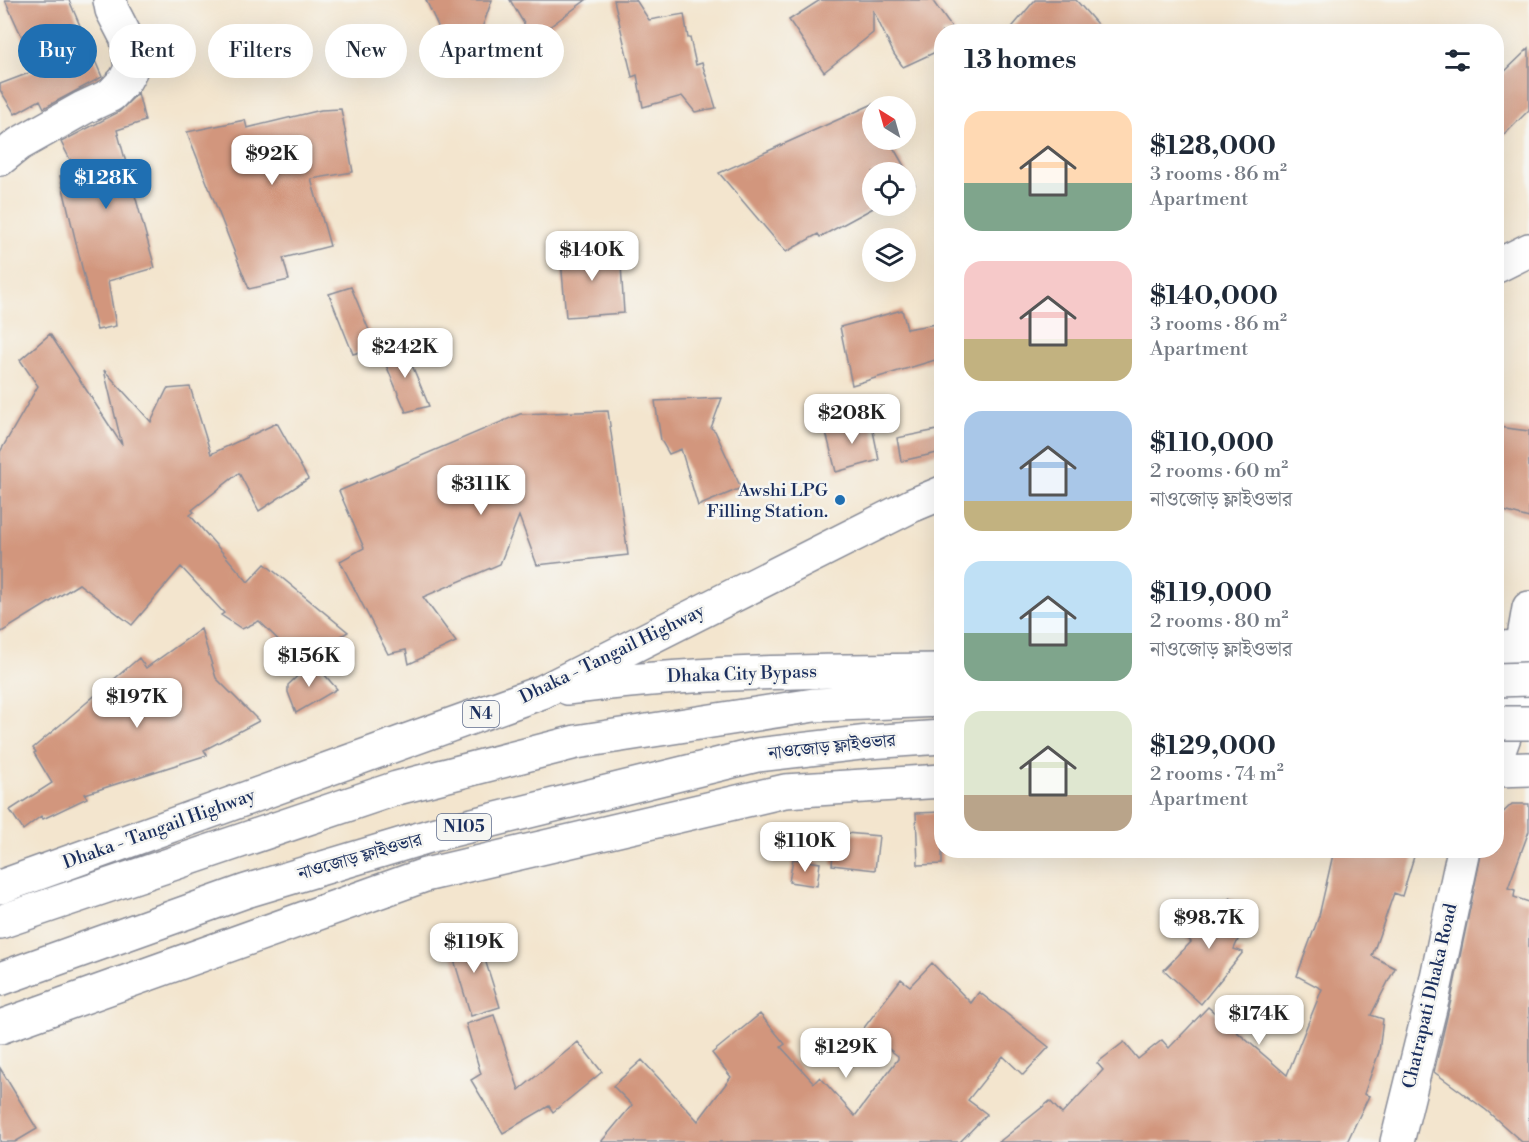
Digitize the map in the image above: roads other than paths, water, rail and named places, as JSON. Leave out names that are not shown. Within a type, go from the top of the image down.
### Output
[{"type":"main road","points":[[0,159],[19,144],[111,94],[125,80],[131,69],[127,39],[112,10],[110,0]]},
{"type":"main road","points":[[1504,262],[1529,250]]},
{"type":"main road","name":"Dhaka - Tangail Highway","points":[[0,886],[543,692],[934,496]]},
{"type":"main road","points":[[1504,737],[1509,723],[1516,648],[1529,608]]},
{"type":"main road","name":"Dhaka City Bypass","points":[[543,692],[618,681],[693,674],[934,670]]},
{"type":"main road","points":[[1504,680],[1529,679]]},
{"type":"main road","points":[[0,922],[397,788],[576,742],[814,705],[934,700]]},
{"type":"main road","points":[[1504,723],[1529,723]]},
{"type":"main road","name":"নাওজোড় ফ্লাইওভার","points":[[0,979],[85,946],[246,891],[448,831],[757,754],[934,738]]},
{"type":"main road","points":[[1504,770],[1529,769]]},
{"type":"main road","points":[[0,1027],[425,875],[785,791],[934,782]]},
{"type":"main road","name":"Chatrapati Dhaka Road","points":[[1397,1142],[1433,996],[1462,858]]},
{"type":"place","name":"Awshi LPG Filling Station.","points":[[840,500]]}]
